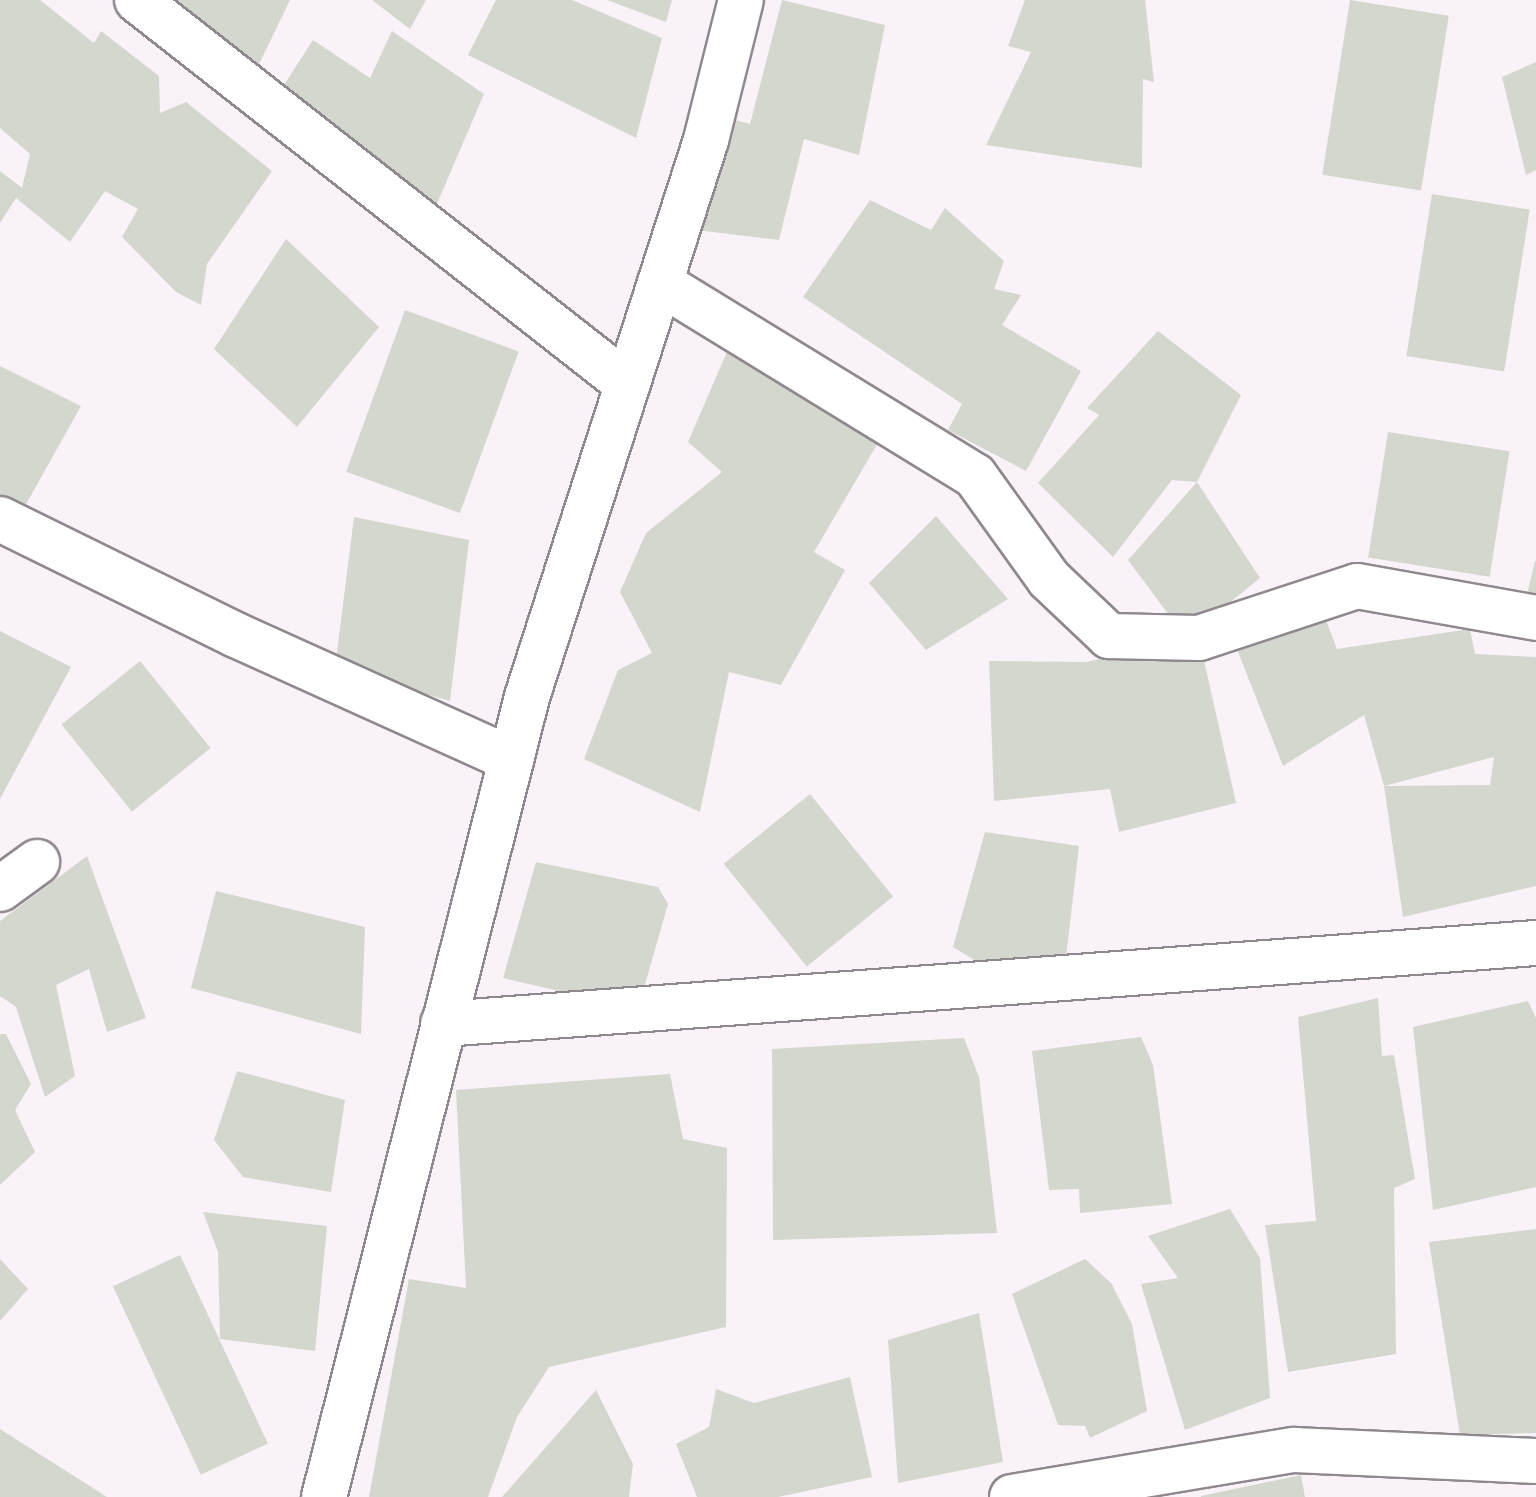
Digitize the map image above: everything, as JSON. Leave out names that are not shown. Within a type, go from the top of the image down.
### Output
[{"type":"street","points":[[137,0],[627,384]]},
{"type":"street","points":[[324,1497],[511,759],[706,140],[741,0]]},
{"type":"street","points":[[660,283],[975,476],[1049,579],[1109,636],[1199,638],[1357,586],[1536,618]]},
{"type":"street","points":[[0,519],[236,635],[511,759]]},
{"type":"street","points":[[0,889],[37,862]]},
{"type":"street","points":[[443,1024],[1536,943]]},
{"type":"street","points":[[1014,1497],[1294,1450],[1536,1461]]},
{"type":"building","points":[[0,0],[40,0],[94,43],[101,31],[159,76],[160,113],[186,102],[272,171],[207,264],[201,305],[176,292],[122,237],[138,209],[105,191],[70,242],[16,198],[0,223],[0,171],[22,188],[30,154],[0,128]]},
{"type":"building","points":[[153,0],[290,0],[248,87]]},
{"type":"building","points":[[372,0],[426,0],[410,29]]},
{"type":"building","points":[[496,0],[572,0],[662,38],[636,138],[468,55]]},
{"type":"building","points":[[607,0],[672,0],[666,22]]},
{"type":"building","points":[[782,0],[885,25],[859,155],[804,139],[779,240],[696,230],[735,120],[750,124]]},
{"type":"building","points":[[1025,0],[1145,0],[1154,82],[1143,79],[1142,168],[986,145],[1031,52],[1008,46]]},
{"type":"building","points":[[1350,0],[1449,16],[1421,190],[1322,175]]},
{"type":"building","points":[[392,31],[484,94],[427,227],[271,105],[313,40],[370,78]]},
{"type":"building","points":[[1536,62],[1536,170],[1526,175],[1502,77]]},
{"type":"building","points":[[1432,194],[1530,209],[1504,371],[1406,356]]},
{"type":"building","points":[[870,200],[931,230],[945,208],[1004,261],[994,289],[1021,295],[1002,325],[1081,371],[1026,471],[948,430],[962,404],[803,297]]},
{"type":"building","points":[[286,239],[379,327],[297,427],[214,349]]},
{"type":"building","points":[[405,310],[519,351],[460,513],[346,472]]},
{"type":"building","points":[[736,331],[889,424],[814,552],[845,570],[781,685],[729,672],[700,812],[584,759],[618,670],[652,653],[620,592],[646,533],[722,472],[688,442]]},
{"type":"building","points":[[1158,331],[1241,395],[1197,482],[1172,480],[1113,557],[1038,483],[1099,415],[1087,408]]},
{"type":"building","points":[[0,366],[81,406],[24,508],[0,496]]},
{"type":"building","points":[[1388,432],[1509,451],[1490,577],[1368,557]]},
{"type":"building","points":[[1197,482],[1260,578],[1186,638],[1128,560]]},
{"type":"building","points":[[936,516],[1008,599],[926,650],[869,583]]},
{"type":"building","points":[[354,517],[469,540],[450,701],[335,668]]},
{"type":"building","points":[[1536,561],[1536,618],[1522,616]]},
{"type":"building","points":[[1318,599],[1337,649],[1470,629],[1475,654],[1536,657],[1536,886],[1403,917],[1384,786],[1364,715],[1283,766],[1229,629]],"holes":[[[1494,757],[1490,785],[1384,786]]]},
{"type":"building","points":[[0,631],[71,667],[0,799]]},
{"type":"building","points":[[1199,638],[1236,803],[1119,832],[1110,789],[994,801],[989,661],[1086,662]]},
{"type":"building","points":[[140,661],[210,748],[132,812],[62,725]]},
{"type":"building","points":[[810,794],[893,897],[807,966],[724,864]]},
{"type":"building","points":[[985,832],[1079,846],[1064,974],[1009,981],[953,947]]},
{"type":"building","points":[[87,856],[146,1018],[107,1032],[89,969],[56,985],[75,1076],[45,1097],[16,1007],[0,996],[0,921]]},
{"type":"building","points":[[536,862],[658,887],[668,904],[638,1009],[503,978]]},
{"type":"building","points":[[216,891],[365,927],[361,1034],[191,988]]},
{"type":"building","points":[[1378,998],[1382,1056],[1394,1055],[1415,1179],[1394,1188],[1396,1354],[1288,1372],[1265,1225],[1316,1221],[1298,1017]]},
{"type":"building","points":[[1528,1001],[1536,1018],[1536,1187],[1433,1210],[1413,1027]]},
{"type":"building","points":[[0,1034],[6,1034],[31,1084],[15,1110],[35,1152],[0,1185]]},
{"type":"building","points":[[1141,1037],[1153,1065],[1172,1204],[1080,1213],[1079,1189],[1049,1190],[1032,1051]]},
{"type":"building","points":[[964,1038],[979,1077],[997,1233],[773,1240],[772,1049]]},
{"type":"building","points":[[237,1071],[345,1100],[331,1192],[243,1177],[214,1140]]},
{"type":"building","points":[[670,1074],[683,1139],[727,1148],[726,1327],[549,1367],[517,1417],[488,1497],[369,1497],[409,1279],[466,1288],[456,1090]]},
{"type":"building","points":[[1230,1209],[1260,1258],[1270,1398],[1185,1430],[1141,1284],[1178,1278],[1148,1236]]},
{"type":"building","points":[[203,1212],[327,1226],[315,1351],[220,1339],[218,1252]]},
{"type":"building","points":[[1536,1229],[1536,1433],[1460,1435],[1429,1242]]},
{"type":"building","points":[[180,1255],[268,1444],[201,1475],[113,1286]]},
{"type":"building","points":[[0,1259],[28,1289],[0,1321]]},
{"type":"building","points":[[1085,1259],[1111,1283],[1132,1324],[1147,1411],[1090,1438],[1085,1426],[1058,1425],[1012,1294]]},
{"type":"building","points":[[979,1313],[1003,1462],[898,1483],[888,1340]]},
{"type":"building","points":[[850,1377],[872,1477],[778,1497],[697,1497],[676,1444],[709,1427],[716,1389],[754,1403]]},
{"type":"building","points":[[596,1390],[633,1464],[629,1497],[502,1497]]},
{"type":"building","points":[[0,1429],[107,1497],[0,1497]]},
{"type":"building","points":[[1301,1475],[1305,1497],[1201,1497],[1201,1496]]}]
